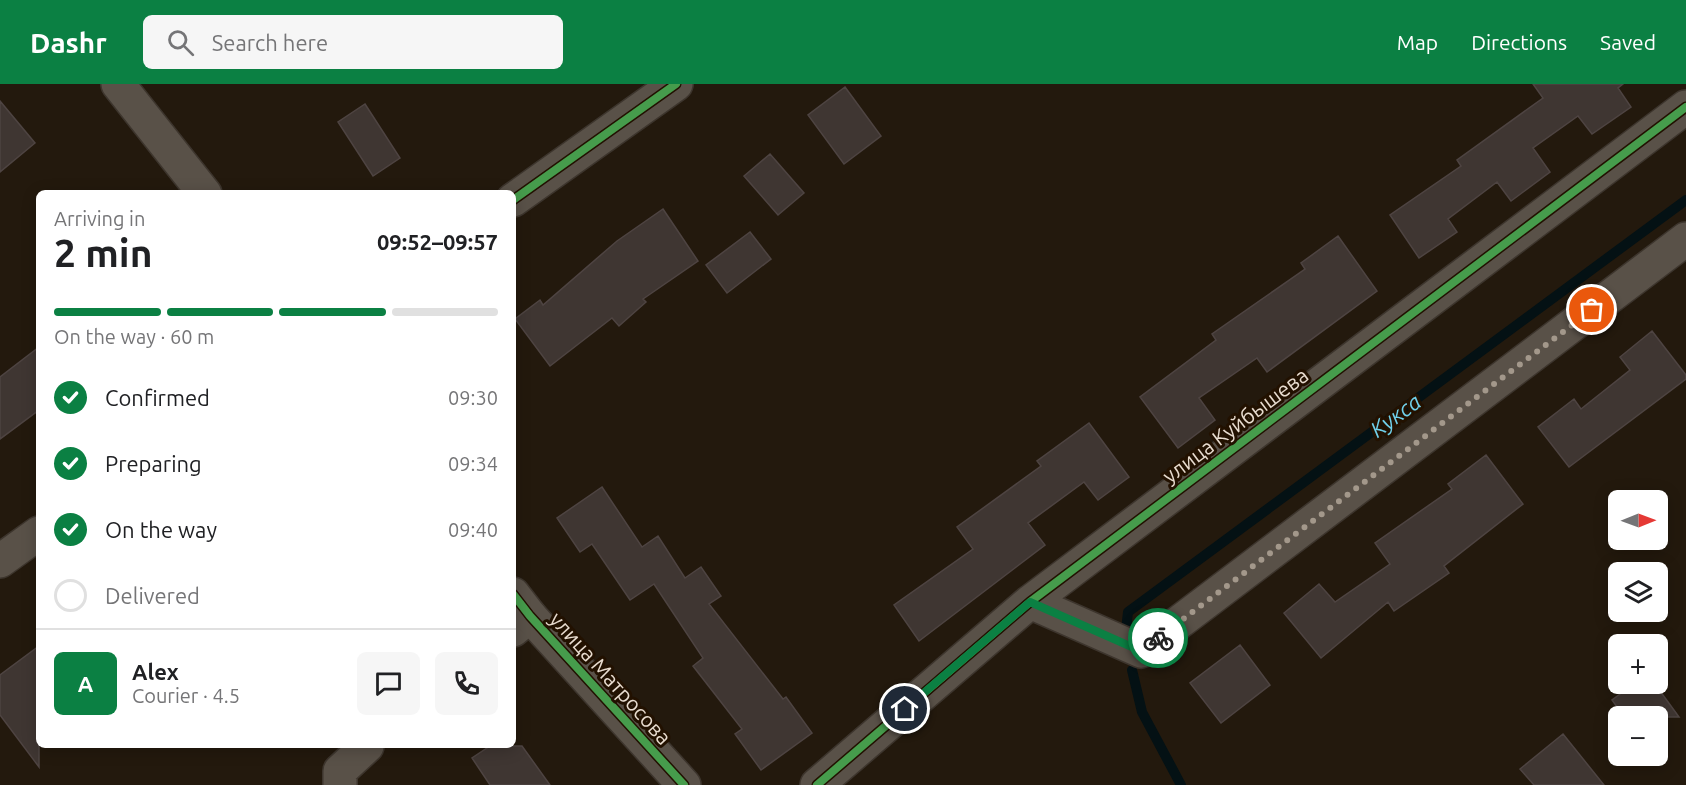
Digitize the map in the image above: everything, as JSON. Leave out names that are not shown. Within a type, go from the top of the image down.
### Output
[{"type":"street","points":[[118,84],[202,190]]},
{"type":"street","points":[[516,198],[676,84]]},
{"type":"street","name":"улица Куйбышева","points":[[817,785],[1030,602],[1686,107]]},
{"type":"street","points":[[1030,602],[1141,651],[1686,239]]},
{"type":"street","points":[[0,561],[36,535]]},
{"type":"street","name":"улица Матросова","points":[[519,613],[684,785]]},
{"type":"street","points":[[340,785],[340,771],[365,748]]},
{"type":"building","points":[[1533,84],[1623,84],[1618,88],[1631,107],[1592,134],[1578,116],[1533,148],[1550,172],[1511,201],[1497,182],[1448,219],[1457,232],[1419,258],[1390,215],[1461,166],[1457,160],[1543,98]]},
{"type":"building","points":[[845,87],[881,136],[844,164],[808,115]]},
{"type":"building","points":[[0,101],[35,143],[0,172]]},
{"type":"building","points":[[365,104],[400,158],[373,176],[338,122]]},
{"type":"building","points":[[770,154],[804,193],[778,215],[744,176]]},
{"type":"building","points":[[663,209],[698,261],[643,299],[646,302],[619,326],[612,318],[550,366],[516,318],[540,300],[543,305],[617,241]]},
{"type":"building","points":[[750,232],[771,259],[727,293],[706,265]]},
{"type":"building","points":[[1338,236],[1377,291],[1267,372],[1257,358],[1199,398],[1215,420],[1178,448],[1140,397],[1216,340],[1212,334],[1305,269],[1301,263]]},
{"type":"building","points":[[1652,331],[1686,375],[1686,379],[1569,467],[1538,427],[1574,399],[1581,409],[1630,370],[1620,357]]},
{"type":"building","points":[[36,349],[36,412],[0,439],[0,377]]},
{"type":"building","points":[[1089,423],[1129,477],[1098,500],[1084,482],[1028,523],[1045,545],[919,641],[894,605],[973,549],[957,527],[1041,466],[1037,461]]},
{"type":"building","points":[[1486,455],[1523,504],[1444,566],[1449,573],[1394,611],[1388,602],[1321,658],[1284,613],[1319,584],[1335,602],[1390,564],[1375,543],[1452,489],[1448,484]]},
{"type":"building","points":[[602,487],[642,547],[658,536],[685,578],[701,567],[721,596],[709,604],[783,699],[786,697],[812,733],[761,770],[735,734],[742,729],[693,666],[703,658],[654,584],[630,600],[592,544],[580,552],[557,518]]},
{"type":"building","points":[[1240,645],[1270,685],[1221,723],[1190,683]]},
{"type":"building","points":[[36,648],[36,748],[39,748],[39,767],[0,715],[0,675]]},
{"type":"building","points":[[1620,694],[1662,694],[1679,717],[1668,717],[1668,706],[1616,706],[1612,700]]},
{"type":"building","points":[[1563,734],[1604,785],[1534,785],[1520,769]]},
{"type":"building","points":[[522,746],[550,785],[490,785],[472,758],[487,748]]},
{"type":"waterway","name":"Кукса","points":[[1125,639],[1128,612],[1686,200]]},
{"type":"waterway","name":"Кукса","points":[[1132,670],[1142,712],[1181,785]]},
{"type":"cycle path","points":[[516,198],[676,84]]},
{"type":"cycle path","points":[[817,785],[1030,602],[1686,107]]},
{"type":"cycle path","points":[[516,598],[684,785]]},
{"type":"way so far","points":[[1158,638],[1592,310]]},
{"type":"route","points":[[905,709],[1030,602],[1141,651],[1158,638]]}]
